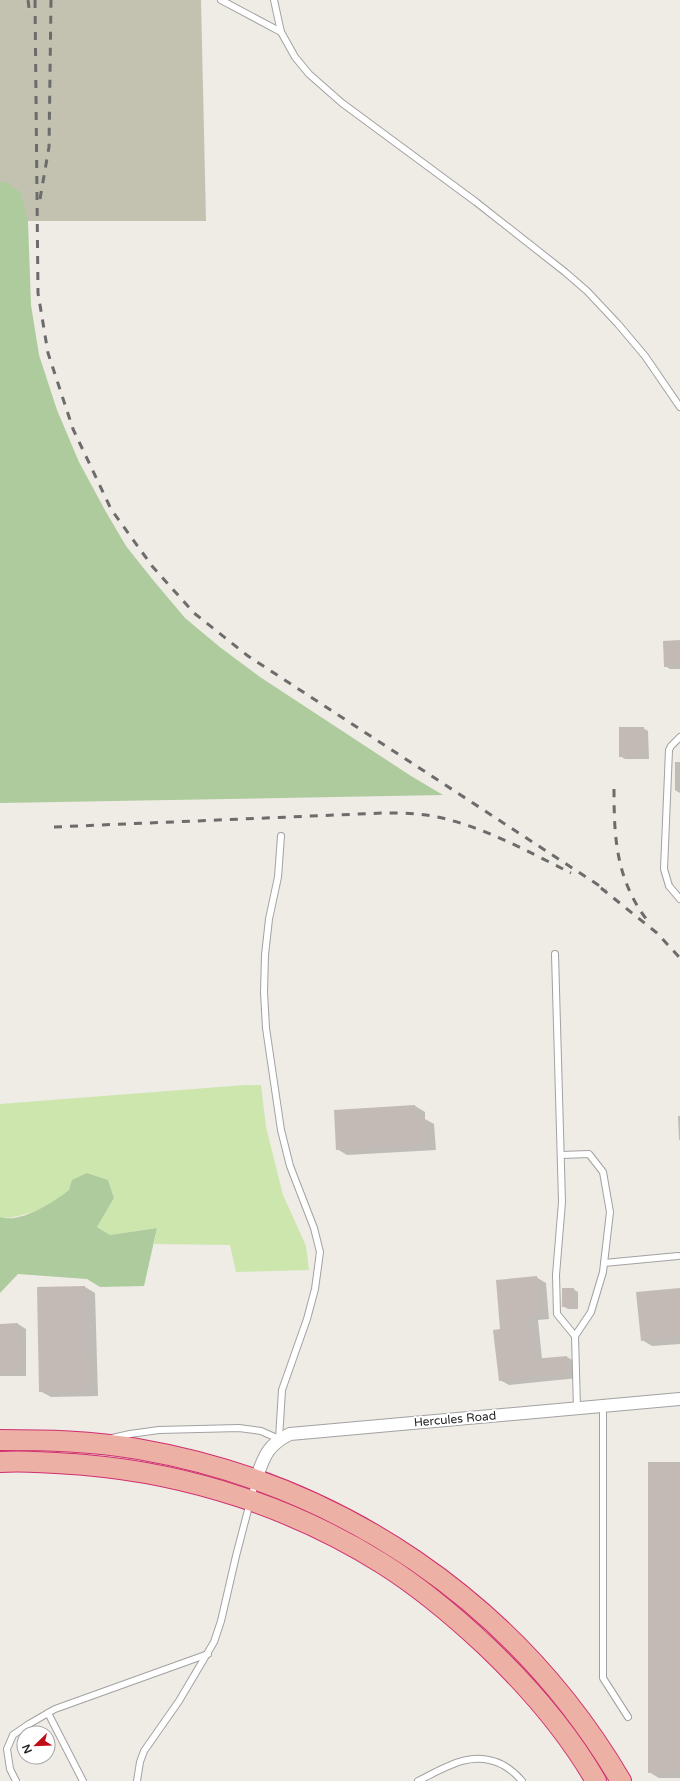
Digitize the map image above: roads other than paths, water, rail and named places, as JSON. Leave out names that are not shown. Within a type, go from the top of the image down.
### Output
[{"type":"highway","points":[[0,1440],[39,1440],[92,1443],[136,1448],[180,1457],[256,1479],[297,1495],[338,1514],[382,1538],[426,1567],[461,1594],[533,1662],[586,1726],[621,1781]]},
{"type":"highway","points":[[0,1462],[57,1462],[146,1472],[218,1490],[251,1501],[308,1524],[347,1543],[384,1565],[432,1599],[460,1622],[499,1658],[534,1695],[576,1750],[596,1781]]},
{"type":"street","name":"Hercules Road","points":[[279,1439],[290,1434],[304,1432],[680,1399]]},
{"type":"street","points":[[256,1479],[264,1457],[270,1447],[279,1439]]},
{"type":"lane","points":[[222,0],[281,32]]},
{"type":"lane","points":[[274,0],[281,32],[295,57],[309,74],[342,104],[482,207],[587,291],[645,356],[680,407]]},
{"type":"lane","points":[[680,738],[671,746],[669,750],[664,869],[669,886],[680,899]]},
{"type":"lane","points":[[92,1443],[130,1434],[160,1430],[232,1428],[261,1431],[279,1439],[282,1390],[307,1320],[315,1289],[320,1252],[314,1228],[290,1166],[281,1130],[266,1028],[264,992],[265,955],[269,919],[278,877],[281,836]]},
{"type":"lane","points":[[555,954],[562,1202],[556,1274],[557,1314],[575,1336]]},
{"type":"lane","points":[[561,1155],[589,1154],[603,1172],[610,1212],[604,1263],[591,1312],[575,1336],[577,1408]]},
{"type":"lane","points":[[604,1263],[678,1256]]},
{"type":"lane","points":[[603,1406],[603,1678],[628,1717]]},
{"type":"lane","points":[[137,1781],[140,1762],[144,1751],[179,1701],[208,1654],[221,1621],[256,1479]]},
{"type":"lane","points":[[16,1781],[10,1769],[7,1749],[13,1735],[48,1713],[111,1688],[208,1654]]},
{"type":"lane","points":[[48,1713],[83,1781]]},
{"type":"lane","points":[[418,1781],[453,1763],[466,1759],[480,1758],[494,1760],[508,1768],[522,1781]]},
{"type":"railway","points":[[28,0],[30,16]]},
{"type":"railway","points":[[35,0],[38,293],[48,353],[73,429],[111,509],[152,566],[194,613],[248,656],[606,890]]},
{"type":"railway","points":[[40,199],[49,147],[51,0]]},
{"type":"railway","points":[[614,789],[616,841],[619,858],[629,889],[647,920]]},
{"type":"railway","points":[[54,827],[383,813],[415,814],[444,819],[482,831],[500,838],[571,873]]},
{"type":"railway","points":[[601,888],[657,933],[680,958]]}]
